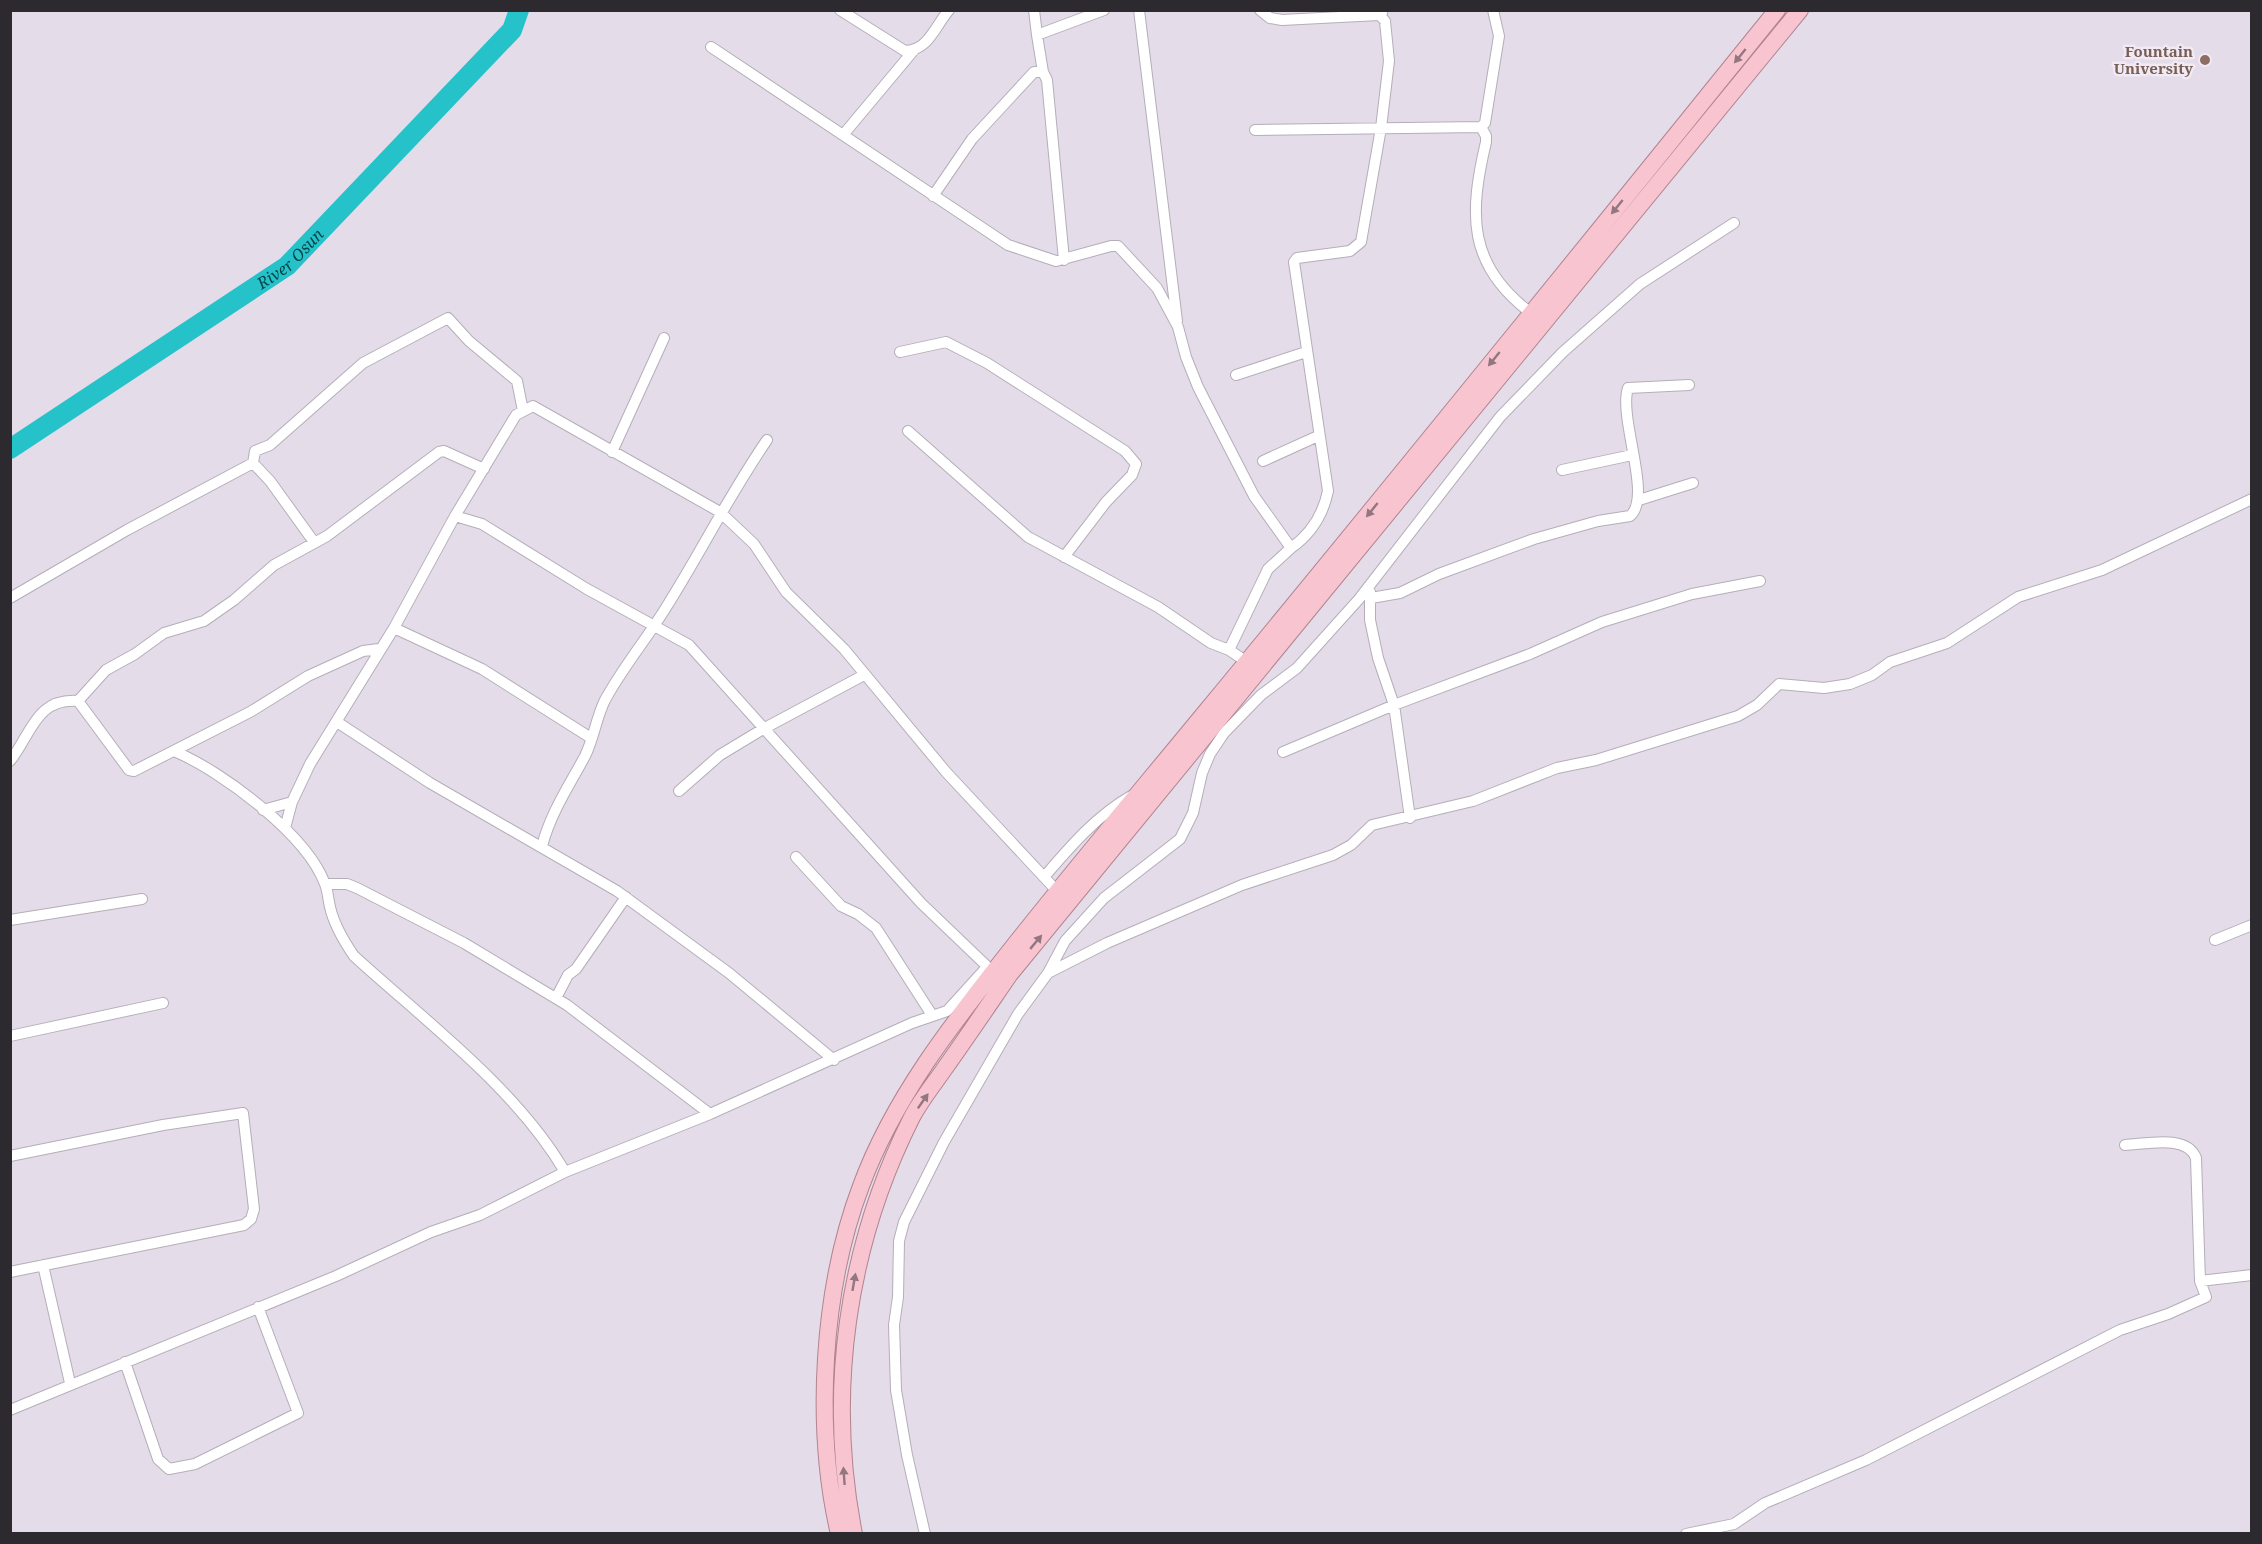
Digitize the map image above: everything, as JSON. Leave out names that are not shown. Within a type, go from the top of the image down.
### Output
[{"type":"highway","points":[[854,1533],[845,1486],[840,1423],[843,1365],[855,1276],[878,1192],[913,1115],[1010,975],[1532,313],[1777,10]]},
{"type":"highway","points":[[839,1533],[829,1492],[824,1427],[826,1366],[837,1272],[861,1186],[898,1110],[940,1040],[990,970],[1140,791],[1253,667],[1800,10]]},
{"type":"street","points":[[840,10],[904,51],[914,50]]},
{"type":"street","points":[[843,135],[914,50],[933,36],[949,10]]},
{"type":"street","points":[[1034,10],[1042,72],[1047,80],[1064,260]]},
{"type":"street","points":[[1037,35],[1104,10]]},
{"type":"street","points":[[1139,10],[1178,327],[1194,377],[1236,461],[1254,496],[1291,548]]},
{"type":"street","points":[[1229,650],[1269,569],[1311,530],[1325,505],[1328,491],[1318,436],[1294,261],[1297,258],[1350,251],[1361,242],[1381,128],[1389,61],[1387,29],[1379,12],[1282,20],[1270,18],[1260,10]]},
{"type":"street","points":[[1255,130],[1481,127],[1485,123],[1499,36],[1493,10]]},
{"type":"street","points":[[711,47],[1008,245],[1049,261],[1064,260],[1118,246],[1156,288],[1178,327]]},
{"type":"street","points":[[933,196],[972,139],[1034,72],[1042,72]]},
{"type":"street","points":[[1481,127],[1486,142],[1475,213],[1480,251],[1502,286],[1514,300],[1532,313]]},
{"type":"street","points":[[925,1533],[907,1455],[896,1390],[894,1324],[898,1297],[899,1241],[904,1222],[976,1084],[1018,1014],[1048,974],[1065,941],[1104,898],[1180,839],[1193,813],[1202,773],[1210,754],[1224,733],[1278,682],[1297,668],[1368,586],[1500,417],[1563,352],[1640,284],[1734,223]]},
{"type":"street","points":[[1156,288],[1173,284]]},
{"type":"street","points":[[253,463],[255,452],[270,445],[363,363],[448,318],[469,341],[517,381],[523,411]]},
{"type":"street","points":[[612,452],[664,338]]},
{"type":"street","points":[[900,352],[946,342],[987,363],[1125,451],[1136,464],[1132,475],[1106,502],[1064,557]]},
{"type":"street","points":[[1236,375],[1306,352]]},
{"type":"street","points":[[1371,598],[1400,593],[1439,574],[1534,539],[1598,521],[1630,516],[1639,500],[1632,455],[1628,388],[1689,385]]},
{"type":"street","points":[[285,828],[292,802],[310,764],[394,628],[455,516],[516,415],[533,406],[720,512],[753,544],[786,592],[844,649],[946,772],[1058,891]]},
{"type":"street","points":[[908,431],[1028,537],[1158,607],[1211,643],[1229,650],[1278,682]]},
{"type":"street","points":[[1263,461],[1318,436]]},
{"type":"street","points":[[542,846],[548,822],[585,756],[597,716],[606,698],[669,604],[720,512],[767,440]]},
{"type":"street","points":[[10,761],[43,710],[56,701],[78,701],[105,670],[135,654],[164,633],[204,621],[234,600],[274,565],[327,536],[379,499],[400,479],[439,452],[444,451],[484,469]]},
{"type":"street","points":[[1563,470],[1632,455]]},
{"type":"street","points":[[253,463],[270,481],[314,542]]},
{"type":"street","points":[[10,598],[127,530],[253,463]]},
{"type":"street","points":[[1639,500],[1693,483]]},
{"type":"street","points":[[1048,974],[1107,943],[1242,885],[1333,855],[1351,845],[1372,825],[1410,818],[1473,801],[1557,768],[1596,760],[1738,716],[1757,705],[1779,684],[1824,688],[1850,684],[1872,675],[1890,662],[1947,643],[2018,597],[2102,570],[2252,499]]},
{"type":"street","points":[[10,1410],[70,1383],[336,1276],[431,1232],[480,1215],[565,1172],[710,1114],[932,1015],[948,1011],[990,970],[921,903],[689,645],[587,589],[482,524],[455,516]]},
{"type":"street","points":[[1283,752],[1394,705],[1530,654],[1602,622],[1692,594],[1760,581]]},
{"type":"street","points":[[1368,586],[1371,598],[1370,620],[1378,658],[1394,705],[1410,818]]},
{"type":"street","points":[[394,628],[482,669],[591,738]]},
{"type":"street","points":[[78,701],[129,770],[139,770],[176,752],[308,676],[363,651],[379,649]]},
{"type":"street","points":[[679,791],[720,755],[763,729],[864,675]]},
{"type":"street","points":[[337,722],[430,783],[542,846],[626,897],[729,973],[834,1060]]},
{"type":"street","points":[[176,752],[201,762],[285,828],[304,848],[325,884],[339,934],[354,956],[504,1094],[550,1146],[565,1172]]},
{"type":"street","points":[[1044,876],[1081,835],[1114,806],[1140,791]]},
{"type":"street","points":[[263,810],[292,802]]},
{"type":"street","points":[[796,857],[819,886],[841,906],[858,914],[876,928],[932,1015]]},
{"type":"street","points":[[325,884],[347,884],[357,888],[464,943],[556,998],[710,1114]]},
{"type":"street","points":[[556,998],[568,975],[576,969],[626,897]]},
{"type":"street","points":[[10,920],[142,898]]},
{"type":"street","points":[[2215,940],[2252,925]]},
{"type":"street","points":[[10,1036],[163,1003]]},
{"type":"street","points":[[10,1156],[163,1125],[240,1113],[245,1116],[254,1209],[251,1219],[244,1225],[10,1272]]},
{"type":"street","points":[[1686,1533],[1734,1524],[1765,1503],[1866,1460],[2120,1330],[2168,1314],[2206,1297],[2200,1281],[2196,1158],[2193,1151],[2183,1144],[2172,1143],[2125,1145]]},
{"type":"street","points":[[43,1265],[70,1383]]},
{"type":"street","points":[[2200,1281],[2252,1275]]},
{"type":"street","points":[[125,1362],[158,1459],[169,1469],[195,1464],[298,1413],[258,1307]]},
{"type":"waterway","name":"River Osun","points":[[10,449],[287,266],[512,30],[519,10]]},
{"type":"place","name":"Fountain University","points":[[2205,60]]}]
